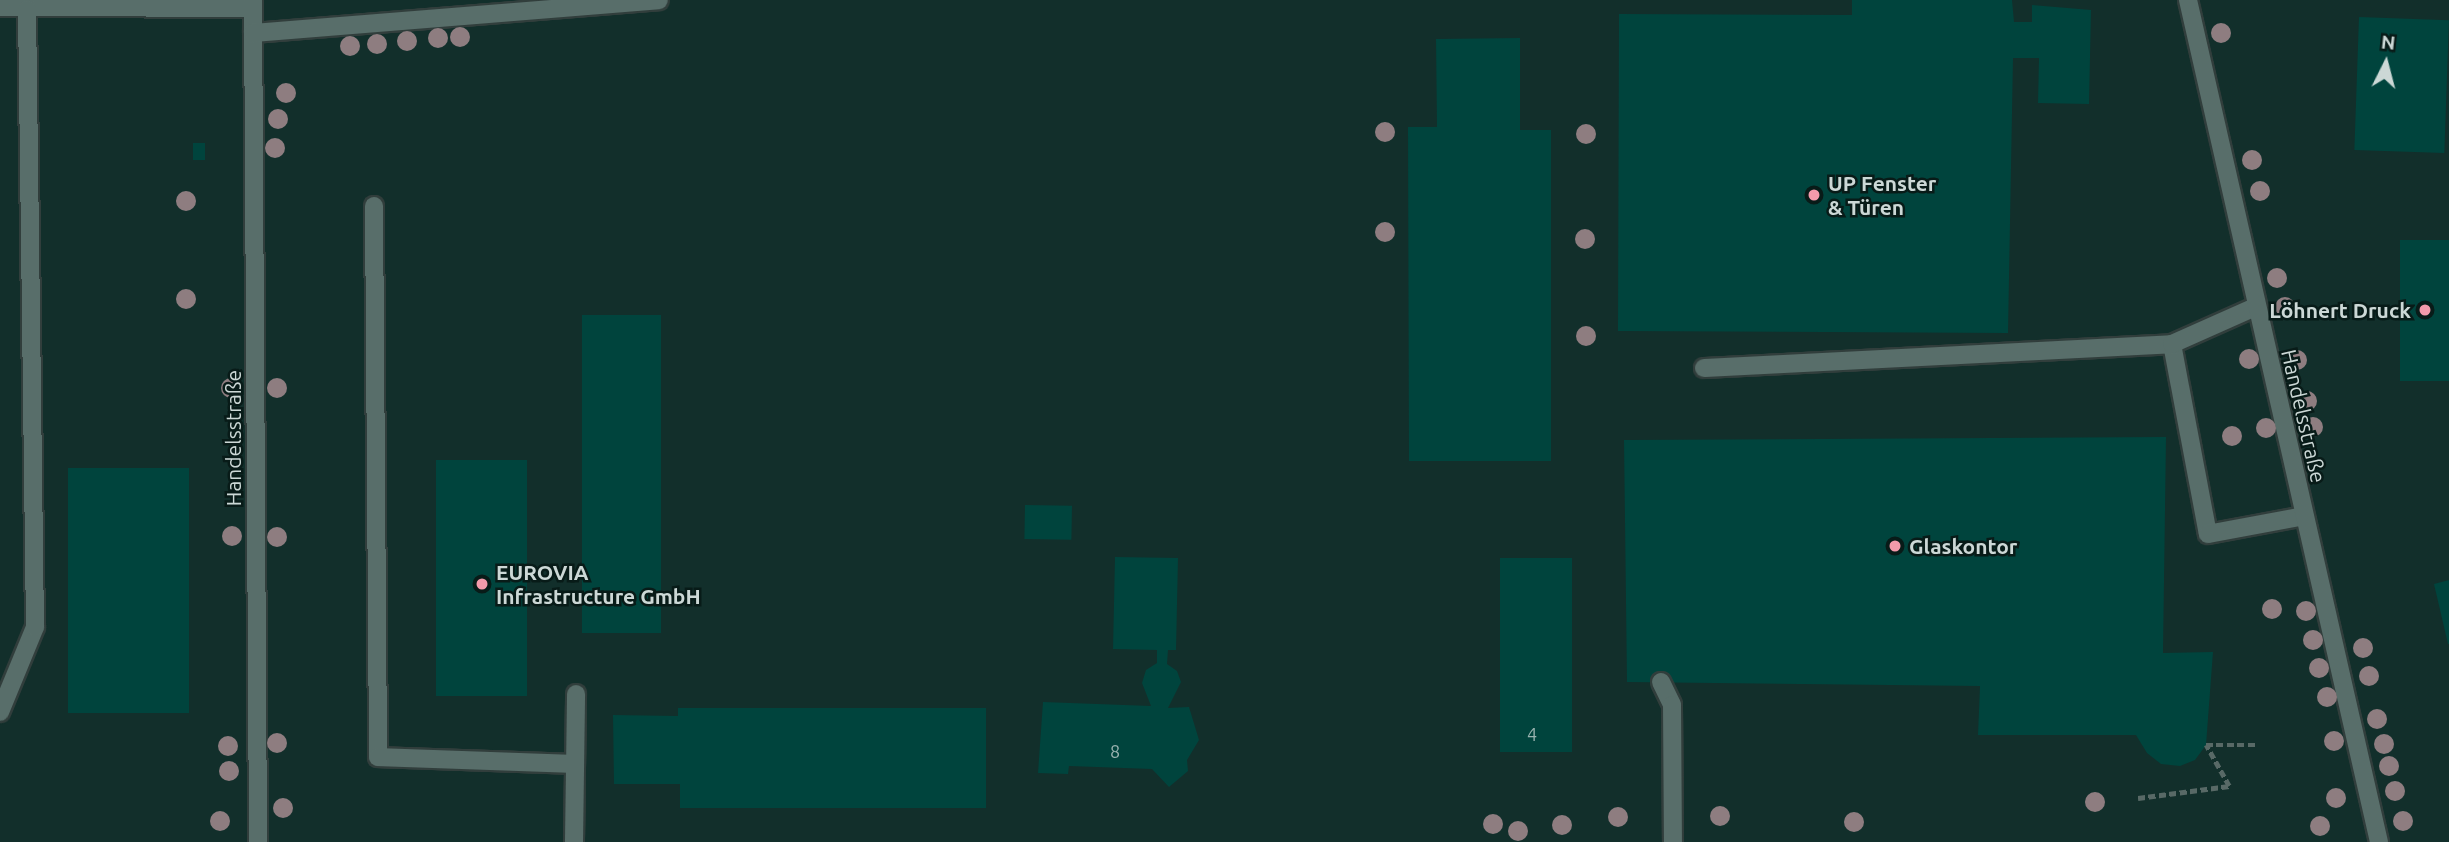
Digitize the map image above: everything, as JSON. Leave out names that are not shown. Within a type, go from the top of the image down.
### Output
[{"type":"street","points":[[253,33],[659,0]]},
{"type":"street","name":"Handelsstraße","points":[[2188,0],[2255,307],[2379,842]]},
{"type":"street","points":[[0,6],[27,9],[253,4]]},
{"type":"street","name":"Handelsstraße","points":[[253,4],[258,842]]},
{"type":"street","points":[[0,712],[35,627],[27,9]]},
{"type":"street","points":[[374,206],[378,757],[574,764]]},
{"type":"street","points":[[1704,368],[2172,344],[2255,307]]},
{"type":"street","points":[[2172,344],[2208,534],[2304,516]]},
{"type":"street","points":[[1661,682],[1672,705],[1673,842]]},
{"type":"street","points":[[573,842],[576,694]]},
{"type":"path","points":[[2138,797],[2229,786],[2206,745],[2256,746]]},
{"type":"shaded area","points":[[0,0],[2449,0],[2449,842],[0,842]]},
{"type":"building","name":"UP Fenster & Türen","points":[[1852,0],[2012,0],[2014,22],[2032,22],[2032,5],[2091,10],[2089,104],[2038,103],[2039,58],[2013,58],[2008,333],[1618,331],[1619,14],[1852,15]]},
{"type":"building","points":[[2359,17],[2449,20],[2444,153],[2354,150]]},
{"type":"building","points":[[1520,38],[1520,130],[1551,130],[1551,461],[1409,461],[1408,127],[1437,127],[1436,39]]},
{"type":"building","points":[[193,143],[205,143],[205,160],[193,160]]},
{"type":"building","name":"Löhnert Druck","points":[[2400,240],[2449,240],[2449,381],[2400,381]]},
{"type":"building","points":[[582,315],[661,315],[661,633],[582,633]]},
{"type":"building","name":"Glaskontor","points":[[2166,437],[2163,653],[2213,652],[2206,745],[2195,760],[2180,766],[2161,764],[2147,753],[2136,735],[1978,735],[1980,686],[1627,682],[1624,440]]},
{"type":"building","name":"EUROVIA Infrastructure GmbH","points":[[436,460],[527,460],[527,696],[436,696]]},
{"type":"building","points":[[68,468],[189,468],[189,713],[68,713]]},
{"type":"building","points":[[1025,505],[1072,506],[1071,540],[1024,539]]},
{"type":"building","points":[[1115,557],[1178,558],[1176,650],[1168,650],[1167,664],[1177,671],[1181,682],[1168,708],[1189,707],[1199,740],[1187,760],[1188,771],[1169,787],[1152,769],[1069,766],[1068,774],[1038,773],[1043,702],[1151,706],[1142,683],[1146,670],[1157,663],[1157,650],[1113,649]]},
{"type":"building","points":[[1500,558],[1572,558],[1572,752],[1500,752]]},
{"type":"building","points":[[2449,580],[2449,644],[2448,644],[2434,584]]},
{"type":"building","points":[[678,708],[986,708],[986,808],[680,808],[680,784],[614,784],[613,715],[678,716]]},
{"type":"place","name":"UP Fenster & Türen","points":[[1814,195]]},
{"type":"place","name":"Löhnert Druck","points":[[2425,310]]},
{"type":"place","name":"Glaskontor","points":[[1895,546]]},
{"type":"place","name":"EUROVIA Infrastructure GmbH","points":[[482,584]]}]
